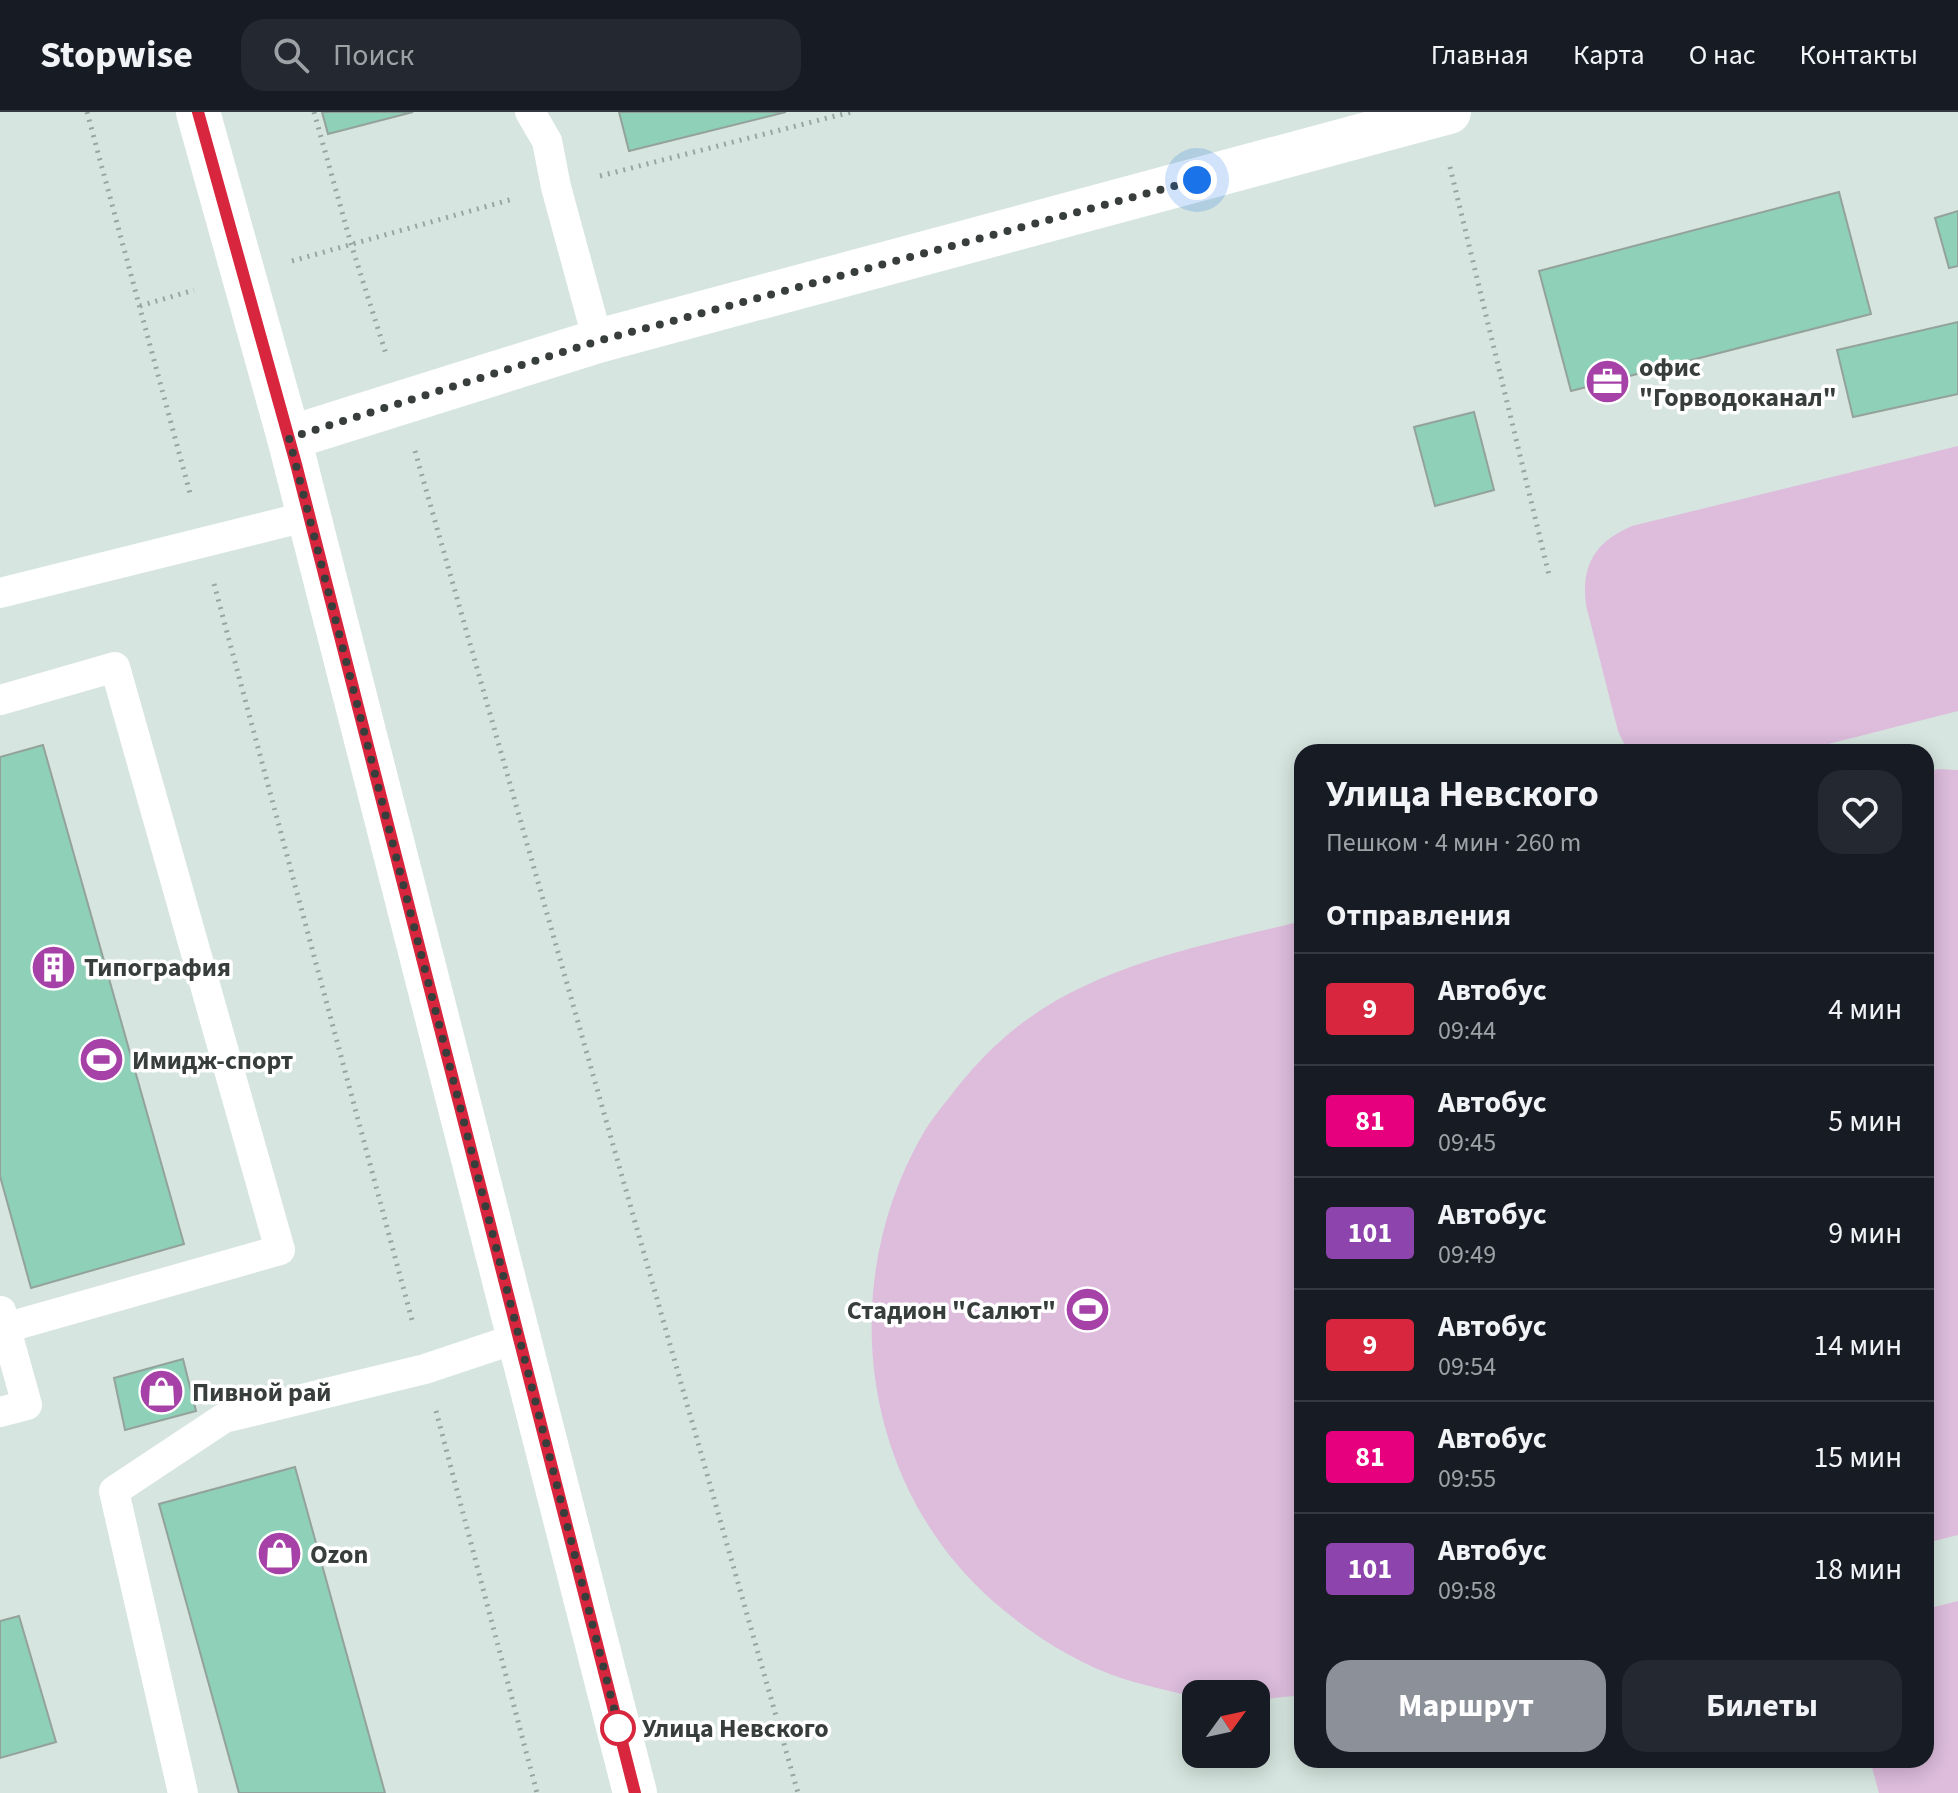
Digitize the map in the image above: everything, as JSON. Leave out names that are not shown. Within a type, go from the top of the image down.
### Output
[{"type":"street","points":[[198,112],[289,438],[635,1793]]},
{"type":"street","points":[[289,438],[598,341],[1443,114]]},
{"type":"lane","points":[[530,112],[546,126],[556,187],[598,341]]},
{"type":"lane","points":[[0,593],[309,516]]},
{"type":"lane","points":[[0,700],[115,667],[280,1250],[3,1319],[27,1405],[0,1412]]},
{"type":"lane","points":[[183,1793],[114,1491],[224,1418],[425,1369],[518,1338]]},
{"type":"path","points":[[87,112],[537,1793]]},
{"type":"path","points":[[314,112],[351,244],[401,402],[798,1793]]},
{"type":"path","points":[[140,306],[556,187],[851,112]]},
{"type":"path","points":[[1443,114],[1549,575]]},
{"type":"shaded area","points":[[1958,446],[1958,711],[1828,744],[1624,744],[1618,731],[1585,591],[1593,556],[1608,539],[1632,526]]},
{"type":"shaded area","points":[[1934,770],[1958,770],[1958,1535],[1934,1541]]},
{"type":"shaded area","name":"Стадион \"Салют\"","points":[[1294,923],[1294,1696],[1270,1698],[1270,1680],[1182,1680],[1182,1694],[1133,1682],[1089,1665],[1023,1625],[994,1602],[949,1554],[914,1501],[889,1442],[875,1380],[872,1317],[879,1253],[896,1191],[924,1132],[975,1067],[1014,1029],[1056,1001],[1089,984],[1158,958]]},
{"type":"shaded area","points":[[1958,1601],[1958,1793],[1879,1793],[1872,1768],[1934,1768],[1934,1607]]},
{"type":"building","points":[[322,112],[413,112],[328,134]]},
{"type":"building","points":[[619,112],[786,112],[629,151]]},
{"type":"building","points":[[1839,192],[1871,314],[1571,391],[1539,271]]},
{"type":"building","points":[[1958,211],[1958,266],[1949,268],[1935,218]]},
{"type":"building","points":[[1958,322],[1958,394],[1853,417],[1837,350]]},
{"type":"building","points":[[1474,412],[1494,490],[1435,506],[1414,427]]},
{"type":"building","name":"Типография","points":[[43,745],[184,1244],[31,1288],[0,1176],[0,757]]},
{"type":"building","points":[[183,1359],[196,1411],[125,1430],[114,1378]]},
{"type":"building","points":[[295,1467],[385,1793],[239,1793],[159,1504]]},
{"type":"building","points":[[19,1616],[56,1742],[0,1758],[0,1621]]},
{"type":"bus line","name":"9","points":[[198,112],[296,464],[635,1793]]},
{"type":"place","name":"офис \"Горводоканал\"","points":[[1608,382]]},
{"type":"place","name":"Типография","points":[[53,967]]},
{"type":"place","name":"Имидж-спорт","points":[[101,1060]]},
{"type":"place","name":"Стадион \"Салют\"","points":[[1087,1310]]},
{"type":"place","name":"Пивной рай","points":[[161,1392]]},
{"type":"place","name":"Ozon","points":[[279,1554]]},
{"type":"place","name":"Улица Невского","points":[[618,1728]]},
{"type":"route","points":[[618,1728],[620,1732],[289,438],[598,341],[1197,180]]}]
